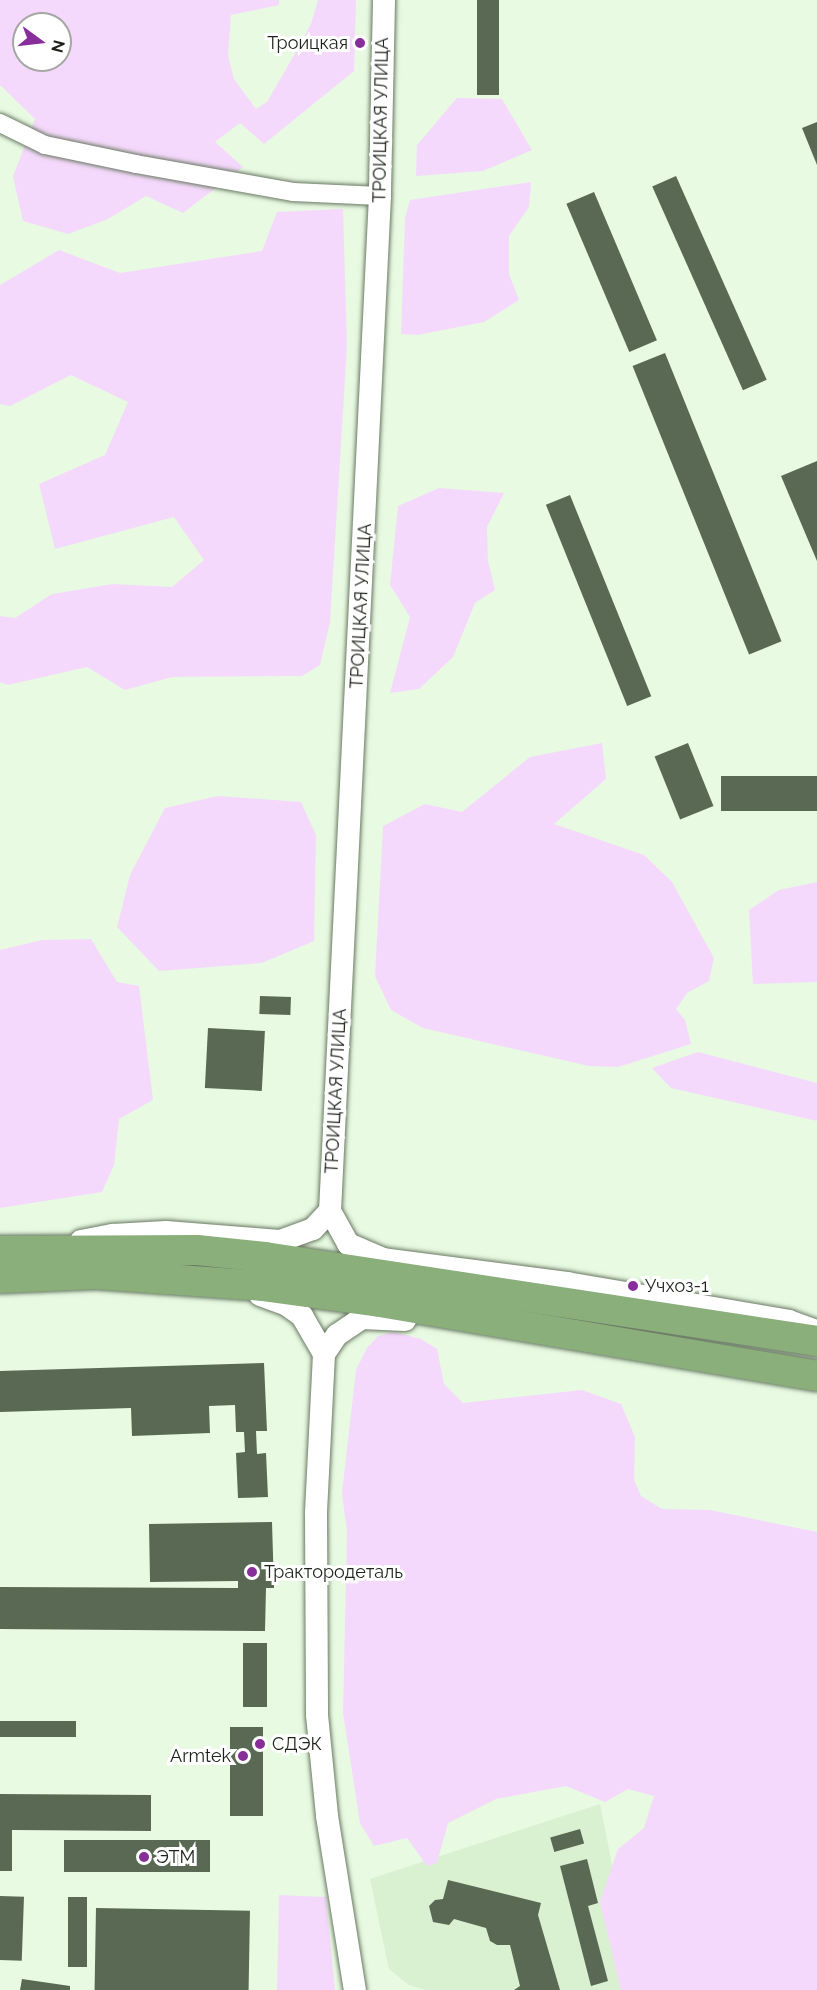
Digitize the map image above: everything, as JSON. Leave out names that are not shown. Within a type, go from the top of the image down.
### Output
[{"type":"highway","points":[[0,1251],[197,1250],[265,1257],[817,1341]]},
{"type":"highway","points":[[0,1278],[96,1274],[262,1286],[380,1302],[817,1376]]},
{"type":"street","name":"ТРОИЦКАЯ УЛИЦА","points":[[330,1211],[380,196],[384,0]]},
{"type":"street","points":[[0,123],[45,145],[135,164],[293,192],[380,196]]},
{"type":"street","points":[[42,1249],[113,1235],[166,1232],[280,1241],[313,1229],[330,1211],[336,1229],[348,1244],[383,1258],[567,1282],[789,1321],[817,1331]]},
{"type":"street","points":[[96,1274],[150,1285],[270,1299],[288,1305],[302,1316],[324,1354],[316,1514],[317,1715],[328,1828],[355,1990]]},
{"type":"street","points":[[324,1354],[348,1325],[378,1316],[531,1340],[608,1340]]},
{"type":"shaded area","points":[[0,0],[279,0],[279,5],[231,15],[228,55],[234,79],[256,109],[267,102],[293,57],[311,24],[318,0],[356,0],[354,71],[264,144],[240,123],[215,142],[243,167],[183,213],[146,196],[108,219],[68,234],[23,221],[13,176],[35,119],[0,85]]},
{"type":"shaded area","points":[[457,98],[502,99],[532,150],[483,171],[416,176],[417,145]]},
{"type":"shaded area","points":[[531,182],[529,207],[509,236],[509,274],[519,300],[484,322],[417,335],[401,334],[405,218],[410,200]]},
{"type":"shaded area","points":[[343,209],[347,346],[330,622],[320,665],[302,676],[172,677],[125,690],[87,667],[8,685],[0,682],[0,616],[15,618],[52,594],[113,584],[172,587],[204,560],[174,517],[55,549],[39,484],[105,455],[128,402],[71,375],[10,406],[0,404],[0,285],[59,250],[120,273],[262,251],[277,212]]},
{"type":"shaded area","points":[[439,488],[504,493],[487,527],[488,561],[495,590],[475,603],[453,657],[419,689],[390,693],[410,617],[390,585],[398,506]]},
{"type":"shaded area","points":[[602,743],[606,779],[554,824],[644,855],[672,882],[714,958],[709,981],[687,993],[676,1009],[685,1020],[691,1044],[618,1067],[589,1066],[423,1028],[391,1010],[375,976],[383,826],[425,804],[462,812],[530,757]]},
{"type":"shaded area","points":[[218,796],[301,802],[316,835],[314,941],[262,963],[159,971],[117,927],[130,875],[165,808]]},
{"type":"shaded area","points":[[817,882],[817,982],[753,984],[749,910],[779,890]]},
{"type":"shaded area","points":[[91,939],[117,982],[139,986],[153,1100],[119,1119],[114,1165],[102,1192],[0,1208],[0,950],[42,940]]},
{"type":"shaded area","points":[[698,1052],[817,1083],[817,1121],[671,1088],[652,1068]]},
{"type":"shaded area","points":[[394,1332],[421,1339],[437,1349],[444,1384],[463,1403],[582,1390],[621,1404],[635,1437],[634,1480],[641,1496],[662,1509],[710,1510],[817,1532],[817,1990],[621,1990],[600,1902],[618,1849],[644,1828],[654,1796],[628,1789],[605,1802],[566,1786],[496,1799],[448,1823],[437,1863],[427,1866],[407,1838],[374,1846],[360,1823],[343,1713],[347,1532],[342,1493],[356,1370],[367,1348],[378,1336]]},
{"type":"shaded area","points":[[600,1804],[637,1990],[425,1990],[409,1985],[389,1969],[370,1879]]},
{"type":"shaded area","points":[[279,1895],[326,1897],[335,1990],[277,1990]]},
{"type":"building","points":[[477,0],[499,0],[499,95],[477,95]]},
{"type":"building","points":[[817,122],[817,165],[802,128]]},
{"type":"building","points":[[676,176],[767,380],[743,390],[652,187]]},
{"type":"building","points":[[594,192],[657,340],[629,352],[566,204]]},
{"type":"building","points":[[665,353],[782,641],[749,654],[633,366]]},
{"type":"building","points":[[817,461],[817,561],[781,476]]},
{"type":"building","points":[[570,495],[651,696],[627,706],[546,505]]},
{"type":"building","points":[[688,743],[713,806],[680,820],[655,756]]},
{"type":"building","points":[[721,776],[817,776],[817,811],[721,811]]},
{"type":"building","points":[[260,996],[291,997],[290,1015],[259,1014]]},
{"type":"building","points":[[208,1028],[265,1031],[262,1091],[205,1088]]},
{"type":"building","points":[[264,1363],[267,1431],[256,1431],[257,1454],[266,1453],[268,1497],[238,1498],[236,1453],[245,1452],[244,1432],[236,1432],[235,1405],[209,1406],[210,1433],[132,1436],[131,1408],[0,1412],[0,1371]]},
{"type":"building","points":[[272,1522],[274,1588],[266,1588],[265,1631],[0,1629],[0,1587],[238,1588],[238,1581],[150,1582],[149,1524]]},
{"type":"building","points":[[243,1643],[267,1643],[267,1707],[243,1707]]},
{"type":"building","points":[[0,1721],[76,1721],[76,1737],[0,1737]]},
{"type":"building","points":[[230,1727],[263,1727],[263,1816],[230,1816]]},
{"type":"building","points":[[0,1794],[151,1795],[151,1831],[12,1830],[12,1871],[0,1871]]},
{"type":"building","points":[[580,1829],[584,1843],[554,1852],[550,1838]]},
{"type":"building","points":[[64,1840],[210,1840],[210,1872],[64,1872]]},
{"type":"building","points":[[587,1859],[598,1903],[588,1906],[608,1981],[591,1986],[560,1866]]},
{"type":"building","points":[[448,1880],[541,1903],[538,1915],[560,1990],[514,1990],[520,1986],[510,1945],[497,1945],[490,1941],[486,1928],[454,1919],[449,1925],[433,1922],[429,1906],[435,1900],[443,1899]]},
{"type":"building","points":[[0,1896],[24,1897],[22,1961],[0,1960]]},
{"type":"building","points":[[68,1897],[87,1897],[87,1967],[68,1967]]},
{"type":"building","points":[[96,1908],[250,1911],[249,1990],[95,1990]]},
{"type":"building","points":[[22,1979],[70,1986],[70,1990],[20,1990]]},
{"type":"place","name":"Троицкая","points":[[360,43]]},
{"type":"place","name":"Учхоз-1","points":[[633,1286]]},
{"type":"place","name":"Трактородеталь","points":[[252,1572]]},
{"type":"place","name":"СДЭК","points":[[260,1744]]},
{"type":"place","name":"Armtek","points":[[243,1756]]},
{"type":"place","name":"ЭТМ","points":[[144,1857]]}]
